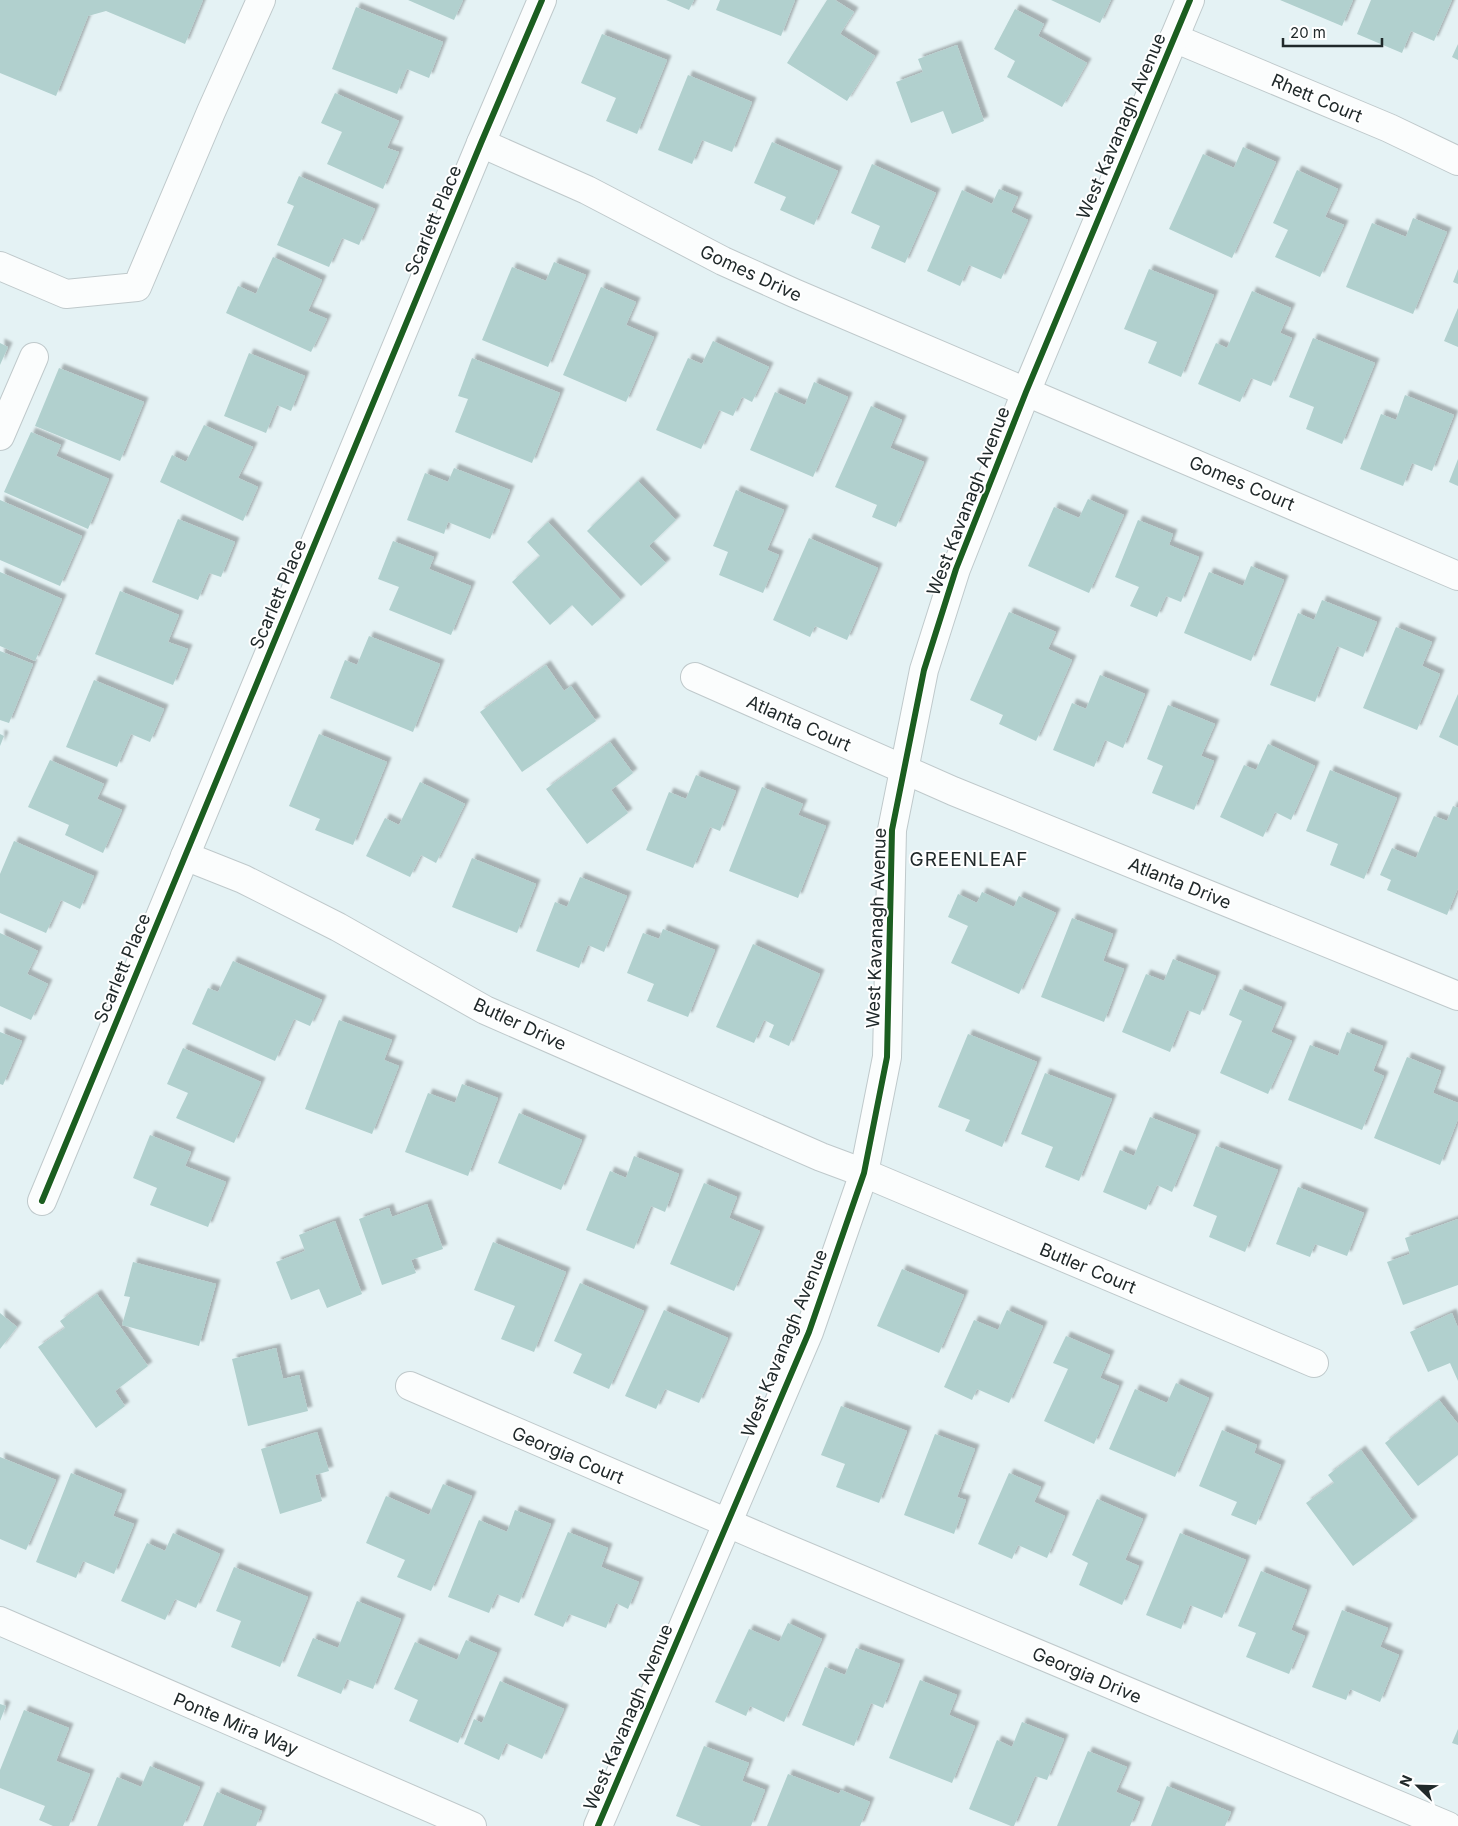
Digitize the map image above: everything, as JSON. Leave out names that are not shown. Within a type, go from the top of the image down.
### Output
[{"type":"street","points":[[0,266],[66,294],[137,287],[261,0]]},
{"type":"street","name":"Scarlett Place","points":[[42,1201],[542,0]]},
{"type":"street","name":"West Kavanagh Avenue","points":[[598,1826],[809,1332],[864,1172],[887,1057],[892,830],[924,670],[956,569],[1026,392],[1190,0]]},
{"type":"street","name":"Rhett Court","points":[[1174,38],[1389,128],[1458,161]]},
{"type":"street","name":"Gomes Drive","points":[[481,143],[587,190],[723,261],[1026,392]]},
{"type":"street","points":[[0,436],[34,357]]},
{"type":"street","name":"Gomes Court","points":[[1026,392],[1458,576]]},
{"type":"street","name":"Atlanta Court","points":[[694,678],[903,769]]},
{"type":"street","name":"Atlanta Drive","points":[[903,769],[1458,996]]},
{"type":"street","name":"Butler Drive","points":[[185,856],[243,879],[338,927],[485,1010],[812,1153],[864,1172]]},
{"type":"street","name":"Butler Court","points":[[864,1172],[1314,1363]]},
{"type":"street","name":"Georgia Court","points":[[410,1386],[726,1523]]},
{"type":"street","name":"Georgia Drive","points":[[726,1523],[1448,1826]]},
{"type":"street","name":"Ponte Mira Way","points":[[0,1621],[472,1826]]},
{"type":"building","points":[[0,0],[203,0],[185,44],[106,11],[88,16],[56,96],[0,73]]},
{"type":"building","points":[[408,0],[463,0],[454,20]]},
{"type":"building","points":[[666,0],[694,0],[689,10]]},
{"type":"building","points":[[720,0],[795,0],[781,36],[716,10]]},
{"type":"building","points":[[827,0],[835,0],[854,12],[840,34],[875,56],[847,101],[787,63]]},
{"type":"building","points":[[1051,0],[1111,0],[1100,23]]},
{"type":"building","points":[[1280,0],[1353,0],[1342,26]]},
{"type":"building","points":[[1371,0],[1452,0],[1434,41],[1411,31],[1402,53],[1357,34]]},
{"type":"building","points":[[356,7],[443,42],[429,78],[407,69],[397,94],[332,69]]},
{"type":"building","points":[[1015,9],[1044,24],[1038,36],[1087,63],[1062,107],[1007,77],[1015,61],[994,49]]},
{"type":"building","points":[[602,34],[667,60],[637,134],[606,121],[616,98],[581,83]]},
{"type":"building","points":[[1458,44],[1458,60],[1452,57]]},
{"type":"building","points":[[957,45],[984,121],[952,134],[943,111],[911,123],[896,82],[923,72],[918,59]]},
{"type":"building","points":[[688,75],[752,102],[732,152],[702,140],[692,164],[658,150]]},
{"type":"building","points":[[335,93],[399,121],[387,148],[399,152],[383,189],[327,164],[342,132],[321,123]]},
{"type":"building","points":[[772,142],[838,171],[814,225],[780,210],[786,197],[754,183]]},
{"type":"building","points":[[1243,147],[1276,162],[1232,258],[1169,229],[1203,154],[1234,168]]},
{"type":"building","points":[[872,164],[936,193],[905,263],[871,248],[880,226],[851,213]]},
{"type":"building","points":[[1297,170],[1338,189],[1325,217],[1344,225],[1320,277],[1275,257],[1288,230],[1273,223]]},
{"type":"building","points":[[299,176],[375,209],[359,245],[342,238],[329,267],[277,245],[294,206],[287,203]]},
{"type":"building","points":[[999,189],[1018,197],[1011,212],[1028,220],[1001,279],[969,265],[960,286],[927,271],[962,190],[992,204]]},
{"type":"building","points":[[1413,218],[1447,232],[1413,314],[1346,287],[1372,223],[1406,237]]},
{"type":"building","points":[[273,257],[322,280],[308,311],[327,319],[311,352],[226,313],[238,286],[256,294]]},
{"type":"building","points":[[554,262],[586,275],[548,367],[482,340],[512,267],[546,281]]},
{"type":"building","points":[[1149,269],[1214,295],[1181,377],[1148,363],[1157,342],[1124,329]]},
{"type":"building","points":[[1458,269],[1458,284],[1453,282]]},
{"type":"building","points":[[601,287],[636,302],[626,325],[654,337],[626,402],[563,375]]},
{"type":"building","points":[[1252,291],[1291,308],[1280,333],[1292,338],[1271,386],[1251,378],[1240,402],[1198,384],[1216,343],[1227,348]]},
{"type":"building","points":[[1458,308],[1458,347],[1444,341]]},
{"type":"building","points":[[1313,338],[1375,363],[1342,444],[1306,429],[1314,407],[1289,397]]},
{"type":"building","points":[[713,341],[769,367],[752,402],[742,397],[733,416],[719,410],[701,449],[656,430],[688,358],[702,364]]},
{"type":"building","points":[[0,343],[8,347],[0,365]]},
{"type":"building","points":[[249,353],[305,376],[291,411],[277,405],[266,433],[224,416]]},
{"type":"building","points":[[472,358],[560,393],[532,463],[455,432],[468,399],[458,396]]},
{"type":"building","points":[[59,368],[144,402],[120,461],[35,426]]},
{"type":"building","points":[[814,382],[848,397],[813,477],[750,450],[775,392],[805,405]]},
{"type":"building","points":[[1405,395],[1454,415],[1432,471],[1412,463],[1403,486],[1360,469],[1381,414],[1396,420]]},
{"type":"building","points":[[871,406],[902,420],[890,448],[924,462],[896,527],[872,517],[877,505],[835,487]]},
{"type":"building","points":[[204,425],[253,447],[238,478],[258,487],[243,521],[160,482],[172,455],[186,462]]},
{"type":"building","points":[[31,432],[61,445],[56,456],[109,479],[88,529],[4,492]]},
{"type":"building","points":[[1458,459],[1458,486],[1449,482]]},
{"type":"building","points":[[454,468],[510,490],[490,539],[448,522],[444,534],[407,520],[425,473],[448,482]]},
{"type":"building","points":[[638,481],[676,520],[649,546],[666,563],[641,586],[587,531]]},
{"type":"building","points":[[736,490],[784,510],[767,550],[779,555],[763,593],[719,575],[728,552],[713,546]]},
{"type":"building","points":[[1088,499],[1124,515],[1089,593],[1028,566],[1054,507],[1079,518]]},
{"type":"building","points":[[0,500],[82,536],[60,586],[0,560]]},
{"type":"building","points":[[178,519],[235,542],[221,577],[209,573],[198,600],[152,582]]},
{"type":"building","points":[[1138,520],[1173,534],[1169,545],[1199,557],[1181,602],[1166,596],[1157,617],[1130,606],[1139,587],[1115,577]]},
{"type":"building","points":[[548,522],[621,600],[592,626],[572,605],[550,625],[512,582],[540,556],[527,542]]},
{"type":"building","points":[[809,538],[878,568],[847,640],[815,626],[810,637],[773,620]]},
{"type":"building","points":[[393,541],[434,557],[429,569],[471,586],[451,635],[389,610],[399,587],[378,579]]},
{"type":"building","points":[[1251,566],[1284,580],[1251,661],[1184,633],[1209,572],[1243,586]]},
{"type":"building","points":[[0,572],[62,599],[35,661],[0,646]]},
{"type":"building","points":[[120,591],[179,615],[168,642],[188,649],[173,685],[95,654]]},
{"type":"building","points":[[1322,600],[1377,622],[1363,657],[1337,646],[1315,702],[1270,685],[1298,613],[1314,620]]},
{"type":"building","points":[[1009,612],[1056,632],[1048,649],[1072,660],[1036,741],[999,724],[1003,715],[970,700]]},
{"type":"building","points":[[1396,627],[1432,642],[1422,666],[1440,674],[1417,730],[1363,708]]},
{"type":"building","points":[[369,636],[440,664],[413,732],[330,698],[345,660],[357,665]]},
{"type":"building","points":[[0,651],[33,664],[9,723],[0,720]]},
{"type":"building","points":[[546,665],[564,691],[571,686],[596,721],[522,772],[480,712]]},
{"type":"building","points":[[1100,675],[1145,694],[1123,748],[1105,740],[1094,767],[1053,750],[1072,703],[1086,709]]},
{"type":"building","points":[[94,680],[164,709],[150,742],[131,734],[117,767],[66,747]]},
{"type":"building","points":[[1458,694],[1458,746],[1439,737]]},
{"type":"building","points":[[1168,705],[1215,724],[1201,756],[1214,761],[1194,810],[1152,793],[1163,766],[1147,759]]},
{"type":"building","points":[[0,734],[4,736],[0,746]]},
{"type":"building","points":[[319,734],[387,762],[353,845],[315,830],[320,819],[289,806]]},
{"type":"building","points":[[610,742],[633,773],[611,790],[628,813],[587,844],[546,789]]},
{"type":"building","points":[[1268,744],[1315,766],[1291,820],[1275,812],[1263,837],[1220,817],[1244,765],[1256,770]]},
{"type":"building","points":[[50,760],[104,784],[97,799],[122,810],[103,853],[65,835],[69,825],[28,807]]},
{"type":"building","points":[[1330,770],[1397,798],[1364,879],[1330,865],[1338,844],[1306,831]]},
{"type":"building","points":[[696,775],[736,791],[720,831],[710,827],[693,868],[646,850],[669,792],[686,799]]},
{"type":"building","points":[[420,782],[465,804],[436,863],[421,855],[410,877],[366,856],[385,818],[399,825]]},
{"type":"building","points":[[762,787],[803,804],[798,815],[826,826],[798,898],[729,871]]},
{"type":"building","points":[[1453,806],[1458,808],[1458,888],[1447,915],[1387,890],[1391,880],[1380,875],[1392,848],[1416,858],[1434,816],[1447,821]]},
{"type":"building","points":[[14,841],[94,876],[80,909],[61,900],[46,933],[0,913],[0,874]]},
{"type":"building","points":[[472,858],[536,884],[517,933],[452,907]]},
{"type":"building","points":[[580,877],[627,896],[604,952],[588,945],[579,968],[536,951],[555,902],[567,907]]},
{"type":"building","points":[[982,892],[1014,907],[1019,896],[1056,913],[1019,994],[951,963],[968,926],[948,917],[958,894],[977,903]]},
{"type":"building","points":[[1072,918],[1113,934],[1103,961],[1124,969],[1104,1022],[1041,997]]},
{"type":"building","points":[[663,929],[715,950],[688,1017],[647,1001],[654,984],[627,973],[643,933],[659,939]]},
{"type":"building","points":[[0,933],[38,951],[27,974],[48,984],[31,1020],[0,1006]]},
{"type":"building","points":[[753,944],[820,974],[789,1046],[769,1037],[774,1025],[764,1020],[754,1043],[716,1027]]},
{"type":"building","points":[[1173,959],[1216,976],[1200,1015],[1187,1010],[1170,1052],[1122,1032],[1146,974],[1164,981]]},
{"type":"building","points":[[233,961],[322,1000],[310,1026],[294,1019],[275,1061],[192,1024],[208,988],[218,992]]},
{"type":"building","points":[[1240,989],[1282,1007],[1271,1032],[1292,1041],[1268,1094],[1220,1073],[1242,1021],[1229,1015]]},
{"type":"building","points":[[339,1020],[392,1040],[384,1060],[399,1066],[372,1134],[305,1109]]},
{"type":"building","points":[[0,1032],[22,1041],[3,1085],[0,1084]]},
{"type":"building","points":[[1347,1032],[1383,1046],[1373,1071],[1384,1076],[1362,1130],[1288,1100],[1310,1045],[1338,1056]]},
{"type":"building","points":[[968,1034],[1037,1062],[1002,1147],[965,1131],[970,1120],[938,1107]]},
{"type":"building","points":[[183,1048],[261,1082],[234,1143],[176,1118],[188,1093],[167,1084]]},
{"type":"building","points":[[1407,1057],[1441,1071],[1433,1093],[1458,1103],[1458,1119],[1440,1165],[1374,1138]]},
{"type":"building","points":[[1045,1073],[1112,1099],[1079,1181],[1045,1167],[1053,1147],[1021,1134]]},
{"type":"building","points":[[462,1084],[498,1098],[468,1176],[405,1152],[428,1093],[455,1103]]},
{"type":"building","points":[[519,1113],[582,1140],[561,1190],[498,1163]]},
{"type":"building","points":[[1150,1117],[1196,1135],[1172,1192],[1157,1185],[1146,1210],[1103,1192],[1120,1150],[1134,1156]]},
{"type":"building","points":[[150,1135],[191,1152],[185,1166],[226,1182],[208,1227],[150,1205],[157,1188],[133,1178]]},
{"type":"building","points":[[1216,1146],[1278,1170],[1245,1252],[1209,1237],[1217,1216],[1193,1206]]},
{"type":"building","points":[[634,1156],[679,1174],[665,1212],[651,1206],[634,1249],[586,1230],[610,1171],[626,1178]]},
{"type":"building","points":[[704,1183],[737,1197],[729,1218],[760,1231],[734,1291],[670,1264]]},
{"type":"building","points":[[1298,1187],[1364,1213],[1347,1256],[1315,1244],[1310,1257],[1276,1244]]},
{"type":"building","points":[[427,1204],[443,1249],[411,1260],[416,1273],[382,1285],[359,1219],[389,1208],[392,1217]]},
{"type":"building","points":[[1458,1219],[1458,1285],[1403,1305],[1387,1262],[1410,1254],[1405,1238]]},
{"type":"building","points":[[335,1221],[362,1294],[327,1308],[319,1289],[291,1300],[276,1262],[305,1251],[299,1235]]},
{"type":"building","points":[[493,1242],[566,1272],[534,1352],[501,1339],[515,1306],[474,1290]]},
{"type":"building","points":[[133,1262],[216,1284],[199,1346],[122,1325],[130,1297],[124,1296]]},
{"type":"building","points":[[902,1269],[964,1295],[939,1353],[877,1326]]},
{"type":"building","points":[[580,1283],[644,1311],[609,1389],[573,1373],[582,1354],[554,1341]]},
{"type":"building","points":[[97,1294],[148,1366],[115,1391],[125,1406],[96,1428],[38,1347],[65,1328],[60,1321]]},
{"type":"building","points":[[664,1310],[728,1338],[699,1403],[665,1389],[656,1409],[625,1396]]},
{"type":"building","points":[[1007,1310],[1043,1326],[1009,1403],[977,1389],[972,1400],[944,1387],[974,1320],[998,1330]]},
{"type":"building","points":[[0,1313],[17,1327],[0,1349]]},
{"type":"building","points":[[1452,1313],[1458,1328],[1458,1381],[1450,1363],[1428,1372],[1410,1332]]},
{"type":"building","points":[[1066,1336],[1110,1355],[1100,1378],[1119,1386],[1094,1444],[1044,1421],[1068,1369],[1053,1363]]},
{"type":"building","points":[[276,1348],[283,1379],[299,1375],[308,1411],[248,1426],[232,1359]]},
{"type":"building","points":[[1176,1383],[1209,1398],[1175,1477],[1109,1449],[1135,1389],[1167,1403]]},
{"type":"building","points":[[1439,1400],[1458,1424],[1458,1455],[1418,1486],[1385,1443]]},
{"type":"building","points":[[841,1406],[907,1431],[879,1503],[836,1487],[845,1464],[821,1455]]},
{"type":"building","points":[[1222,1430],[1257,1445],[1254,1453],[1281,1465],[1256,1525],[1231,1515],[1237,1502],[1199,1486]]},
{"type":"building","points":[[317,1432],[329,1471],[315,1475],[322,1501],[280,1514],[261,1449]]},
{"type":"building","points":[[935,1434],[975,1449],[957,1497],[966,1500],[954,1534],[904,1515]]},
{"type":"building","points":[[1361,1450],[1413,1521],[1353,1566],[1306,1503],[1334,1483],[1328,1475]]},
{"type":"building","points":[[0,1457],[56,1480],[26,1550],[0,1539]]},
{"type":"building","points":[[71,1473],[122,1494],[113,1516],[134,1524],[114,1574],[83,1561],[76,1578],[36,1562]]},
{"type":"building","points":[[1009,1473],[1041,1487],[1034,1502],[1065,1516],[1047,1558],[1018,1545],[1012,1559],[978,1544]]},
{"type":"building","points":[[443,1484],[472,1496],[431,1591],[397,1577],[405,1560],[366,1543],[386,1496],[429,1515]]},
{"type":"building","points":[[1097,1499],[1143,1519],[1125,1560],[1139,1566],[1122,1605],[1079,1585],[1088,1563],[1072,1555]]},
{"type":"building","points":[[515,1510],[551,1524],[519,1603],[497,1594],[489,1613],[448,1597],[479,1520],[507,1532]]},
{"type":"building","points":[[568,1532],[608,1548],[601,1567],[639,1582],[628,1609],[616,1603],[606,1628],[569,1614],[563,1627],[534,1615]]},
{"type":"building","points":[[173,1533],[220,1554],[196,1608],[175,1599],[165,1620],[121,1601],[147,1543],[165,1551]]},
{"type":"building","points":[[1180,1533],[1246,1560],[1222,1618],[1190,1605],[1181,1629],[1146,1615]]},
{"type":"building","points":[[234,1567],[308,1597],[280,1667],[231,1647],[241,1621],[216,1611]]},
{"type":"building","points":[[1261,1571],[1307,1590],[1291,1630],[1305,1636],[1289,1674],[1246,1657],[1256,1633],[1238,1626]]},
{"type":"building","points":[[357,1601],[401,1619],[373,1689],[347,1679],[341,1694],[297,1676],[313,1638],[338,1648]]},
{"type":"building","points":[[1342,1610],[1388,1628],[1380,1647],[1399,1655],[1380,1702],[1350,1689],[1346,1700],[1312,1687]]},
{"type":"building","points":[[788,1623],[822,1639],[784,1722],[750,1706],[746,1716],[715,1702],[749,1629],[779,1642]]},
{"type":"building","points":[[466,1640],[497,1653],[458,1743],[409,1721],[418,1700],[394,1689],[415,1642],[457,1660]]},
{"type":"building","points":[[856,1648],[900,1664],[883,1708],[871,1703],[854,1746],[802,1725],[825,1667],[845,1675]]},
{"type":"building","points":[[920,1680],[957,1695],[949,1715],[975,1726],[952,1783],[889,1758]]},
{"type":"building","points":[[500,1681],[564,1709],[542,1759],[506,1743],[499,1760],[464,1744],[474,1719],[482,1723]]},
{"type":"building","points":[[0,1704],[6,1706],[0,1721]]},
{"type":"building","points":[[24,1710],[69,1728],[56,1761],[90,1774],[69,1826],[53,1826],[39,1820],[45,1806],[0,1788],[0,1770]]},
{"type":"building","points":[[1022,1722],[1064,1739],[1047,1780],[1035,1776],[1014,1826],[1011,1826],[969,1809],[997,1740],[1012,1747]]},
{"type":"building","points":[[1458,1729],[1458,1745],[1452,1743]]},
{"type":"building","points":[[704,1746],[749,1763],[742,1781],[765,1790],[751,1826],[701,1826],[676,1816]]},
{"type":"building","points":[[1088,1751],[1127,1767],[1116,1792],[1140,1802],[1130,1826],[1057,1826]]},
{"type":"building","points":[[150,1766],[200,1787],[183,1826],[97,1826],[117,1777],[141,1787]]},
{"type":"building","points":[[788,1774],[839,1794],[841,1790],[870,1802],[860,1826],[767,1826]]},
{"type":"building","points":[[1167,1786],[1231,1812],[1225,1826],[1151,1826]]},
{"type":"building","points":[[217,1792],[262,1811],[256,1826],[203,1826]]},
{"type":"cycle path","points":[[42,1201],[542,0]]},
{"type":"cycle path","points":[[598,1826],[809,1332],[864,1173],[887,1057],[892,830],[924,670],[956,569],[1026,392],[1190,0]]},
{"type":"district","name":"GREENLEAF","points":[[969,859]]}]
